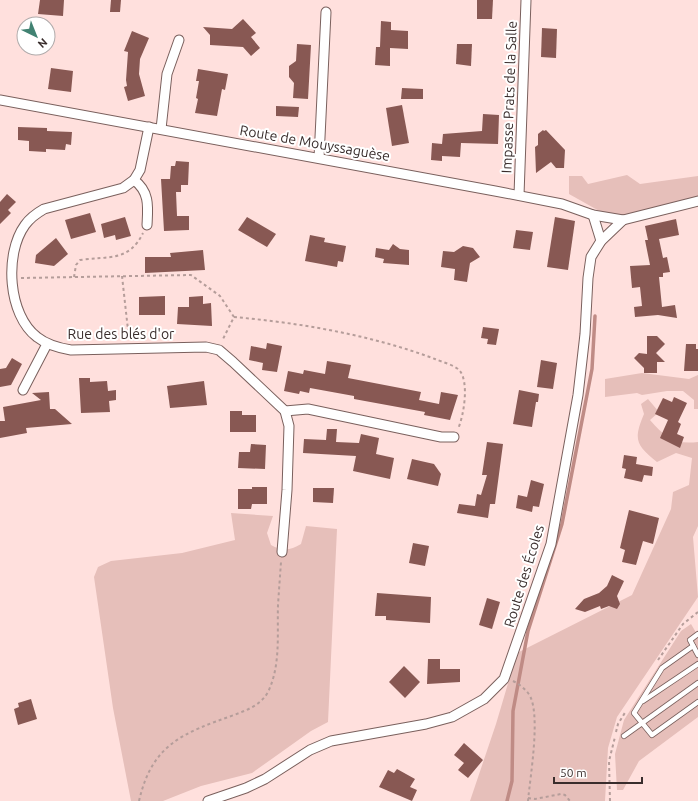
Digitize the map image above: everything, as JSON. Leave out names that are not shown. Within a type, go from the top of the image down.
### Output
[{"type":"street","name":"Impasse Prats de la Salle","points":[[519,195],[526,0]]},
{"type":"street","points":[[319,158],[326,12]]},
{"type":"street","points":[[162,129],[167,74],[179,40]]},
{"type":"street","name":"Route de Mouyssaguèse","points":[[0,100],[519,195],[562,204],[593,215],[623,220]]},
{"type":"street","points":[[147,225],[148,199],[141,186],[134,180],[140,170],[149,127]]},
{"type":"street","name":"Rue des blés d'or","points":[[134,180],[123,188],[44,209],[34,215],[25,224],[17,239],[13,254],[12,278],[17,308],[22,319],[36,337],[47,344],[71,350],[206,347],[219,350]]},
{"type":"street","name":"Route des Écoles","points":[[208,801],[246,788],[265,779],[310,750],[330,741],[426,724],[452,716],[484,699],[504,679],[551,544],[578,395],[585,334],[588,278],[592,257],[601,241],[623,220],[698,201]]},
{"type":"street","points":[[593,215],[601,241]]},
{"type":"street","points":[[23,390],[47,344]]},
{"type":"street","points":[[219,350],[276,401],[285,411],[289,426],[287,490],[282,552]]},
{"type":"street","points":[[285,411],[308,409],[441,437],[454,436]]},
{"type":"lane","points":[[698,634],[690,640],[698,655]]},
{"type":"lane","points":[[694,646],[662,668],[634,713],[652,735],[698,702]]},
{"type":"lane","points":[[640,703],[698,664]]},
{"type":"lane","points":[[624,736],[698,683]]},
{"type":"path","points":[[74,277],[76,265],[80,260],[120,256],[132,249],[139,241],[147,225]]},
{"type":"path","points":[[12,278],[191,275],[220,296],[234,317]]},
{"type":"path","points":[[122,276],[130,348]]},
{"type":"path","points":[[219,350],[234,317]]},
{"type":"path","points":[[234,317],[259,319],[366,338],[415,352],[459,369],[464,379],[466,388],[460,425],[454,436]]},
{"type":"path","points":[[139,801],[143,781],[152,764],[170,744],[187,734],[248,710],[261,702],[268,693],[274,678],[278,658],[282,552]]},
{"type":"path","points":[[513,681],[521,685],[529,693],[533,702],[535,723],[528,800],[561,794],[565,795],[570,801]]},
{"type":"path","points":[[610,792],[610,801]]},
{"type":"shaded area","points":[[627,175],[640,184],[698,176],[698,205],[619,222],[569,194],[569,176],[582,176],[588,184]]},
{"type":"shaded area","points":[[642,373],[689,379],[698,375],[698,409],[694,409],[694,400],[683,391],[667,391],[642,395],[637,393],[605,397],[605,379]]},
{"type":"shaded area","points":[[648,399],[659,412],[650,420],[660,431],[676,441],[690,443],[698,442],[698,526],[693,537],[698,597],[617,717],[608,748],[605,801],[470,801],[496,724],[517,653],[632,595],[671,509],[673,492],[689,485],[692,458],[676,453],[657,462],[645,451],[638,441],[638,430],[644,414],[641,404]]},
{"type":"shaded area","points":[[231,513],[273,516],[267,533],[271,545],[282,549],[290,549],[301,544],[306,526],[337,529],[328,722],[311,731],[252,773],[201,786],[163,801],[131,801],[113,708],[94,577],[98,567],[111,561],[182,553],[235,540]]},
{"type":"shaded area","points":[[691,624],[698,636],[698,717],[639,761],[623,790],[617,790],[615,754],[624,720],[681,631]]},
{"type":"building","points":[[40,0],[64,0],[63,16],[38,14]]},
{"type":"building","points":[[111,0],[121,0],[120,12],[110,12]]},
{"type":"building","points":[[477,0],[493,0],[492,19],[477,19]]},
{"type":"building","points":[[243,19],[256,33],[251,37],[260,48],[251,56],[243,47],[210,45],[210,35],[203,27],[232,29]]},
{"type":"building","points":[[381,21],[391,22],[391,30],[408,31],[408,49],[390,48],[390,66],[375,65],[376,47],[380,47]]},
{"type":"building","points":[[542,28],[557,29],[556,58],[541,57]]},
{"type":"building","points":[[132,31],[149,38],[140,59],[139,74],[145,96],[128,101],[124,87],[127,86],[128,52],[124,51]]},
{"type":"building","points":[[297,44],[311,45],[308,99],[293,98],[294,83],[289,77],[289,66],[296,61]]},
{"type":"building","points":[[457,44],[472,44],[471,66],[456,64]]},
{"type":"building","points":[[51,68],[73,71],[71,92],[48,89]]},
{"type":"building","points":[[198,69],[228,74],[225,90],[222,89],[217,116],[195,113],[198,99],[196,98],[199,81],[196,81]]},
{"type":"building","points":[[402,88],[423,89],[423,99],[401,99]]},
{"type":"building","points":[[402,105],[409,143],[392,146],[386,108]]},
{"type":"building","points":[[276,106],[299,107],[298,117],[276,116]]},
{"type":"building","points":[[483,114],[499,115],[498,144],[461,143],[460,157],[442,156],[442,161],[431,160],[432,143],[442,144],[443,134],[482,131]]},
{"type":"building","points":[[18,127],[47,128],[47,131],[72,132],[71,145],[66,144],[65,150],[46,149],[46,152],[29,151],[29,141],[18,140]]},
{"type":"building","points":[[543,130],[546,130],[565,150],[564,168],[556,168],[551,162],[536,173],[535,147],[538,145],[538,134]]},
{"type":"building","points":[[176,161],[189,162],[188,185],[181,185],[181,192],[176,192],[177,216],[189,216],[189,230],[164,231],[161,179],[170,179],[171,166],[175,166]]},
{"type":"building","points":[[7,194],[16,202],[8,210],[11,213],[0,224],[0,202]]},
{"type":"building","points":[[90,213],[96,232],[71,239],[65,220]]},
{"type":"building","points":[[125,217],[131,236],[116,240],[115,235],[104,238],[101,224]]},
{"type":"building","points":[[247,217],[276,234],[267,247],[238,230]]},
{"type":"building","points":[[555,217],[575,221],[568,270],[547,267]]},
{"type":"building","points":[[676,219],[679,235],[659,239],[663,258],[667,257],[670,272],[663,273],[663,277],[659,277],[662,307],[675,305],[677,318],[658,315],[635,317],[634,307],[642,306],[640,287],[632,288],[630,266],[650,265],[645,240],[648,240],[645,226]]},
{"type":"building","points":[[516,230],[533,232],[530,250],[513,248]]},
{"type":"building","points":[[310,235],[325,238],[324,242],[346,246],[343,262],[338,261],[337,267],[305,261]]},
{"type":"building","points":[[56,238],[68,254],[54,266],[35,263],[36,255]]},
{"type":"building","points":[[393,244],[400,249],[409,250],[409,265],[383,263],[384,259],[375,257],[376,248],[389,250]]},
{"type":"building","points":[[463,246],[473,248],[480,257],[470,263],[467,282],[454,280],[455,269],[441,267],[443,251],[454,252]]},
{"type":"building","points":[[203,250],[205,270],[145,273],[145,257],[171,257],[170,253]]},
{"type":"building","points":[[165,296],[165,315],[139,315],[139,297]]},
{"type":"building","points":[[203,296],[203,304],[211,303],[212,326],[177,324],[178,307],[189,307],[189,297]]},
{"type":"building","points":[[483,327],[499,329],[496,345],[487,344],[488,339],[481,338]]},
{"type":"building","points":[[647,336],[657,336],[665,344],[656,353],[665,362],[657,362],[657,373],[644,373],[644,368],[634,358],[639,353],[647,354]]},
{"type":"building","points":[[267,343],[282,346],[277,372],[262,370],[263,363],[249,360],[251,346],[266,349]]},
{"type":"building","points":[[686,344],[696,344],[696,349],[698,349],[698,371],[684,371]]},
{"type":"building","points":[[12,358],[22,364],[11,385],[0,387],[0,369],[6,368]]},
{"type":"building","points":[[541,360],[557,363],[553,389],[537,387]]},
{"type":"building","points":[[327,361],[351,365],[348,378],[421,392],[419,400],[439,404],[441,392],[458,395],[450,420],[424,415],[425,412],[354,399],[354,396],[310,388],[309,393],[300,391],[299,394],[284,391],[288,371],[303,374],[304,370],[325,374]]},
{"type":"building","points":[[79,378],[90,378],[90,382],[107,381],[108,391],[116,390],[116,400],[109,401],[110,412],[81,413]]},
{"type":"building","points":[[204,381],[207,405],[170,408],[167,386]]},
{"type":"building","points":[[519,390],[539,394],[538,402],[536,402],[532,427],[513,424]]},
{"type":"building","points":[[49,392],[50,409],[55,409],[72,424],[26,428],[27,433],[0,438],[0,421],[5,421],[3,407],[41,400],[32,393]]},
{"type":"building","points":[[674,397],[687,403],[678,422],[681,424],[677,434],[684,437],[680,448],[660,438],[668,420],[655,414],[663,398],[672,402]]},
{"type":"building","points":[[230,411],[242,411],[242,415],[256,415],[256,432],[230,432]]},
{"type":"building","points":[[327,429],[337,429],[336,442],[359,443],[361,434],[379,438],[376,454],[394,458],[390,479],[353,471],[356,456],[303,453],[304,439],[326,440]]},
{"type":"building","points":[[487,442],[503,444],[495,504],[490,504],[488,518],[457,513],[459,504],[475,506],[477,494],[481,495],[487,475],[482,475]]},
{"type":"building","points":[[251,444],[266,445],[265,469],[238,468],[239,452],[250,452]]},
{"type":"building","points":[[624,455],[637,457],[636,464],[653,467],[652,476],[644,475],[642,482],[624,478],[626,469],[622,468]]},
{"type":"building","points":[[412,459],[434,464],[441,474],[438,486],[407,479]]},
{"type":"building","points":[[531,480],[544,484],[539,507],[533,506],[532,512],[516,508],[518,495],[527,497]]},
{"type":"building","points":[[252,487],[267,487],[267,504],[252,504],[251,509],[238,509],[238,489],[252,489]]},
{"type":"building","points":[[313,488],[334,488],[333,503],[313,502]]},
{"type":"building","points":[[629,510],[659,518],[653,544],[643,541],[636,565],[622,562],[625,550],[620,548]]},
{"type":"building","points":[[413,543],[429,546],[425,566],[409,563]]},
{"type":"building","points":[[612,575],[624,581],[617,596],[620,604],[617,609],[609,606],[601,609],[600,606],[585,612],[575,609],[584,599],[599,593],[607,586]]},
{"type":"building","points":[[377,593],[431,597],[430,623],[386,620],[386,616],[375,616]]},
{"type":"building","points":[[487,598],[500,602],[492,629],[479,625]]},
{"type":"building","points":[[428,659],[440,659],[440,669],[460,669],[460,682],[427,684]]},
{"type":"building","points":[[404,666],[420,682],[405,698],[389,682]]},
{"type":"building","points":[[31,699],[37,719],[18,725],[14,709],[19,707],[18,703]]},
{"type":"building","points":[[464,743],[483,760],[468,778],[458,770],[464,763],[454,755]]},
{"type":"building","points":[[397,769],[415,779],[410,787],[417,790],[412,801],[379,787],[388,770],[394,773]]},
{"type":"waterway","points":[[507,801],[512,781],[513,711],[528,631],[562,524],[592,369],[595,316]]}]
